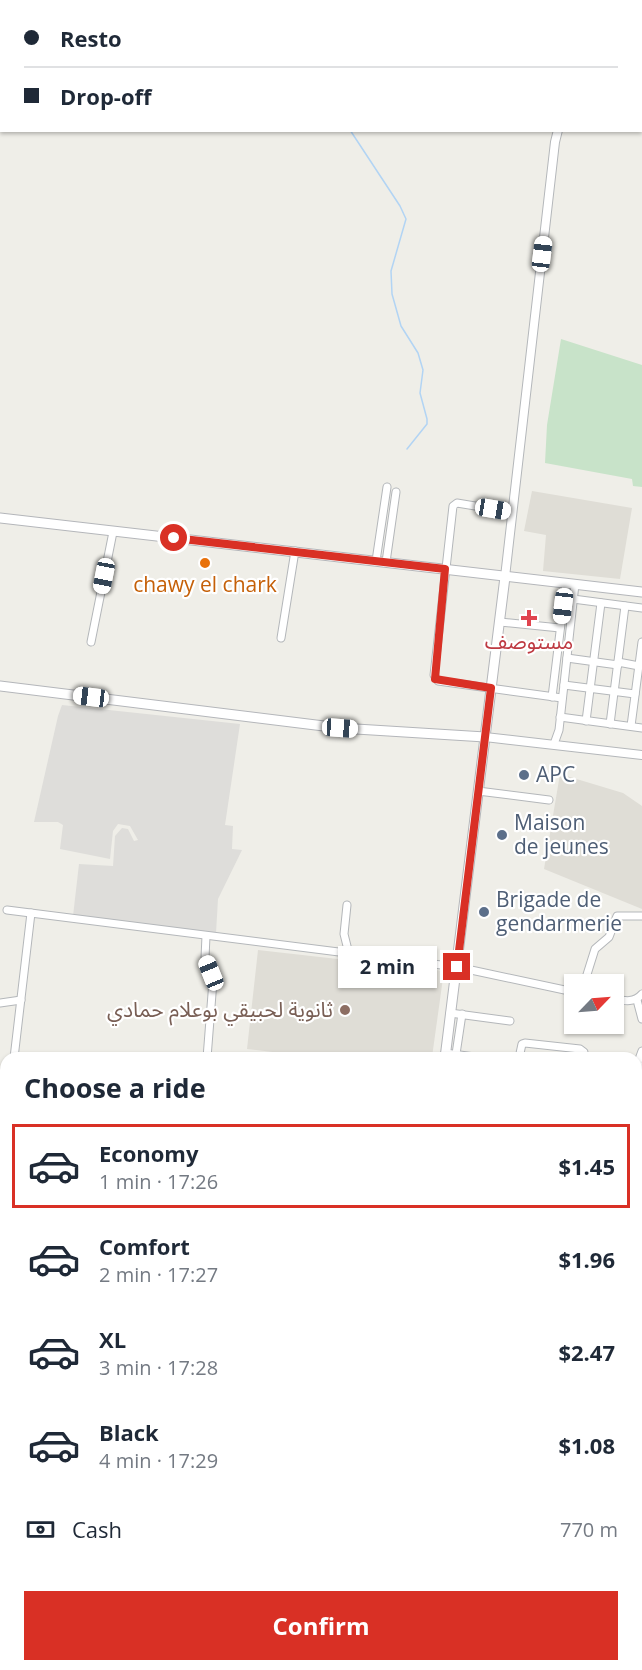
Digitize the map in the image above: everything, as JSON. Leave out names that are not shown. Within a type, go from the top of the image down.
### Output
[{"type":"main road","points":[[0,518],[642,592]]},
{"type":"main road","points":[[445,1052],[505,577]]},
{"type":"main road","points":[[0,686],[340,728],[485,737]]},
{"type":"street","points":[[505,577],[558,132]]},
{"type":"street","points":[[381,561],[387,487]]},
{"type":"street","points":[[381,561],[396,492]]},
{"type":"street","points":[[512,512],[455,504],[453,506],[435,679],[562,698]]},
{"type":"street","points":[[91,642],[113,532]]},
{"type":"street","points":[[281,638],[295,551]]},
{"type":"street","points":[[552,697],[560,628],[570,583]]},
{"type":"street","points":[[554,744],[559,730],[573,599],[570,583]]},
{"type":"street","points":[[573,599],[642,608]]},
{"type":"street","points":[[586,721],[601,603]]},
{"type":"street","points":[[610,724],[625,606]]},
{"type":"street","points":[[500,622],[560,628]]},
{"type":"street","points":[[631,726],[642,642]]},
{"type":"street","points":[[567,658],[639,666]]},
{"type":"street","points":[[564,685],[635,694]]},
{"type":"street","points":[[560,717],[642,728]]},
{"type":"street","points":[[485,737],[642,755]]},
{"type":"street","points":[[478,791],[549,800]]},
{"type":"street","points":[[347,905],[344,934],[349,954]]},
{"type":"street","points":[[7,910],[457,967],[564,990]]},
{"type":"street","points":[[15,1052],[31,913]]},
{"type":"street","points":[[587,974],[595,950],[609,937],[617,916],[642,916]]},
{"type":"street","points":[[206,936],[205,958],[213,981],[207,1052]]},
{"type":"street","points":[[624,1001],[639,997],[642,1019]]},
{"type":"street","points":[[0,1003],[21,1000]]},
{"type":"street","points":[[450,1013],[510,1021]]},
{"type":"street","points":[[461,1052],[462,1014]]},
{"type":"street","points":[[516,1040],[523,1044],[580,1049],[584,1052]]},
{"type":"street","points":[[521,1052],[523,1044]]},
{"type":"shaded area","points":[[532,491],[632,508],[620,579],[543,571],[546,535],[524,531]]},
{"type":"shaded area","points":[[62,705],[240,724],[225,825],[233,826],[232,849],[242,850],[218,899],[216,933],[73,916],[79,864],[113,866],[115,836],[122,828],[128,829],[134,841],[138,840],[130,826],[118,824],[113,831],[110,859],[60,849],[63,825],[58,822],[34,822]]},
{"type":"shaded area","points":[[560,774],[623,793],[642,806],[642,909],[544,869]]},
{"type":"shaded area","name":"ثانوية لحبيقي بوعلام حمادي","points":[[258,950],[444,971],[433,1052],[272,1052],[247,1049]]},
{"type":"green space","points":[[561,339],[642,365],[642,487],[633,486],[632,479],[545,463],[547,425]]},
{"type":"waterway","points":[[351,132],[400,206],[406,219],[391,271],[392,294],[401,326],[418,353],[423,370],[420,393],[427,419],[427,424],[407,449]]},
{"type":"place","name":"chawy el chark","points":[[205,563]]},
{"type":"place","name":"مستوصف","points":[[529,618]]},
{"type":"place","name":"APC","points":[[524,775]]},
{"type":"place","name":"Maison de jeunes","points":[[502,835]]},
{"type":"place","name":"Brigade de gendarmerie","points":[[484,912]]},
{"type":"place","name":"ثانوية لحبيقي بوعلام حمادي","points":[[345,1010]]},
{"type":"route","points":[[174,538],[445,569],[435,679],[491,688],[457,967]]}]
